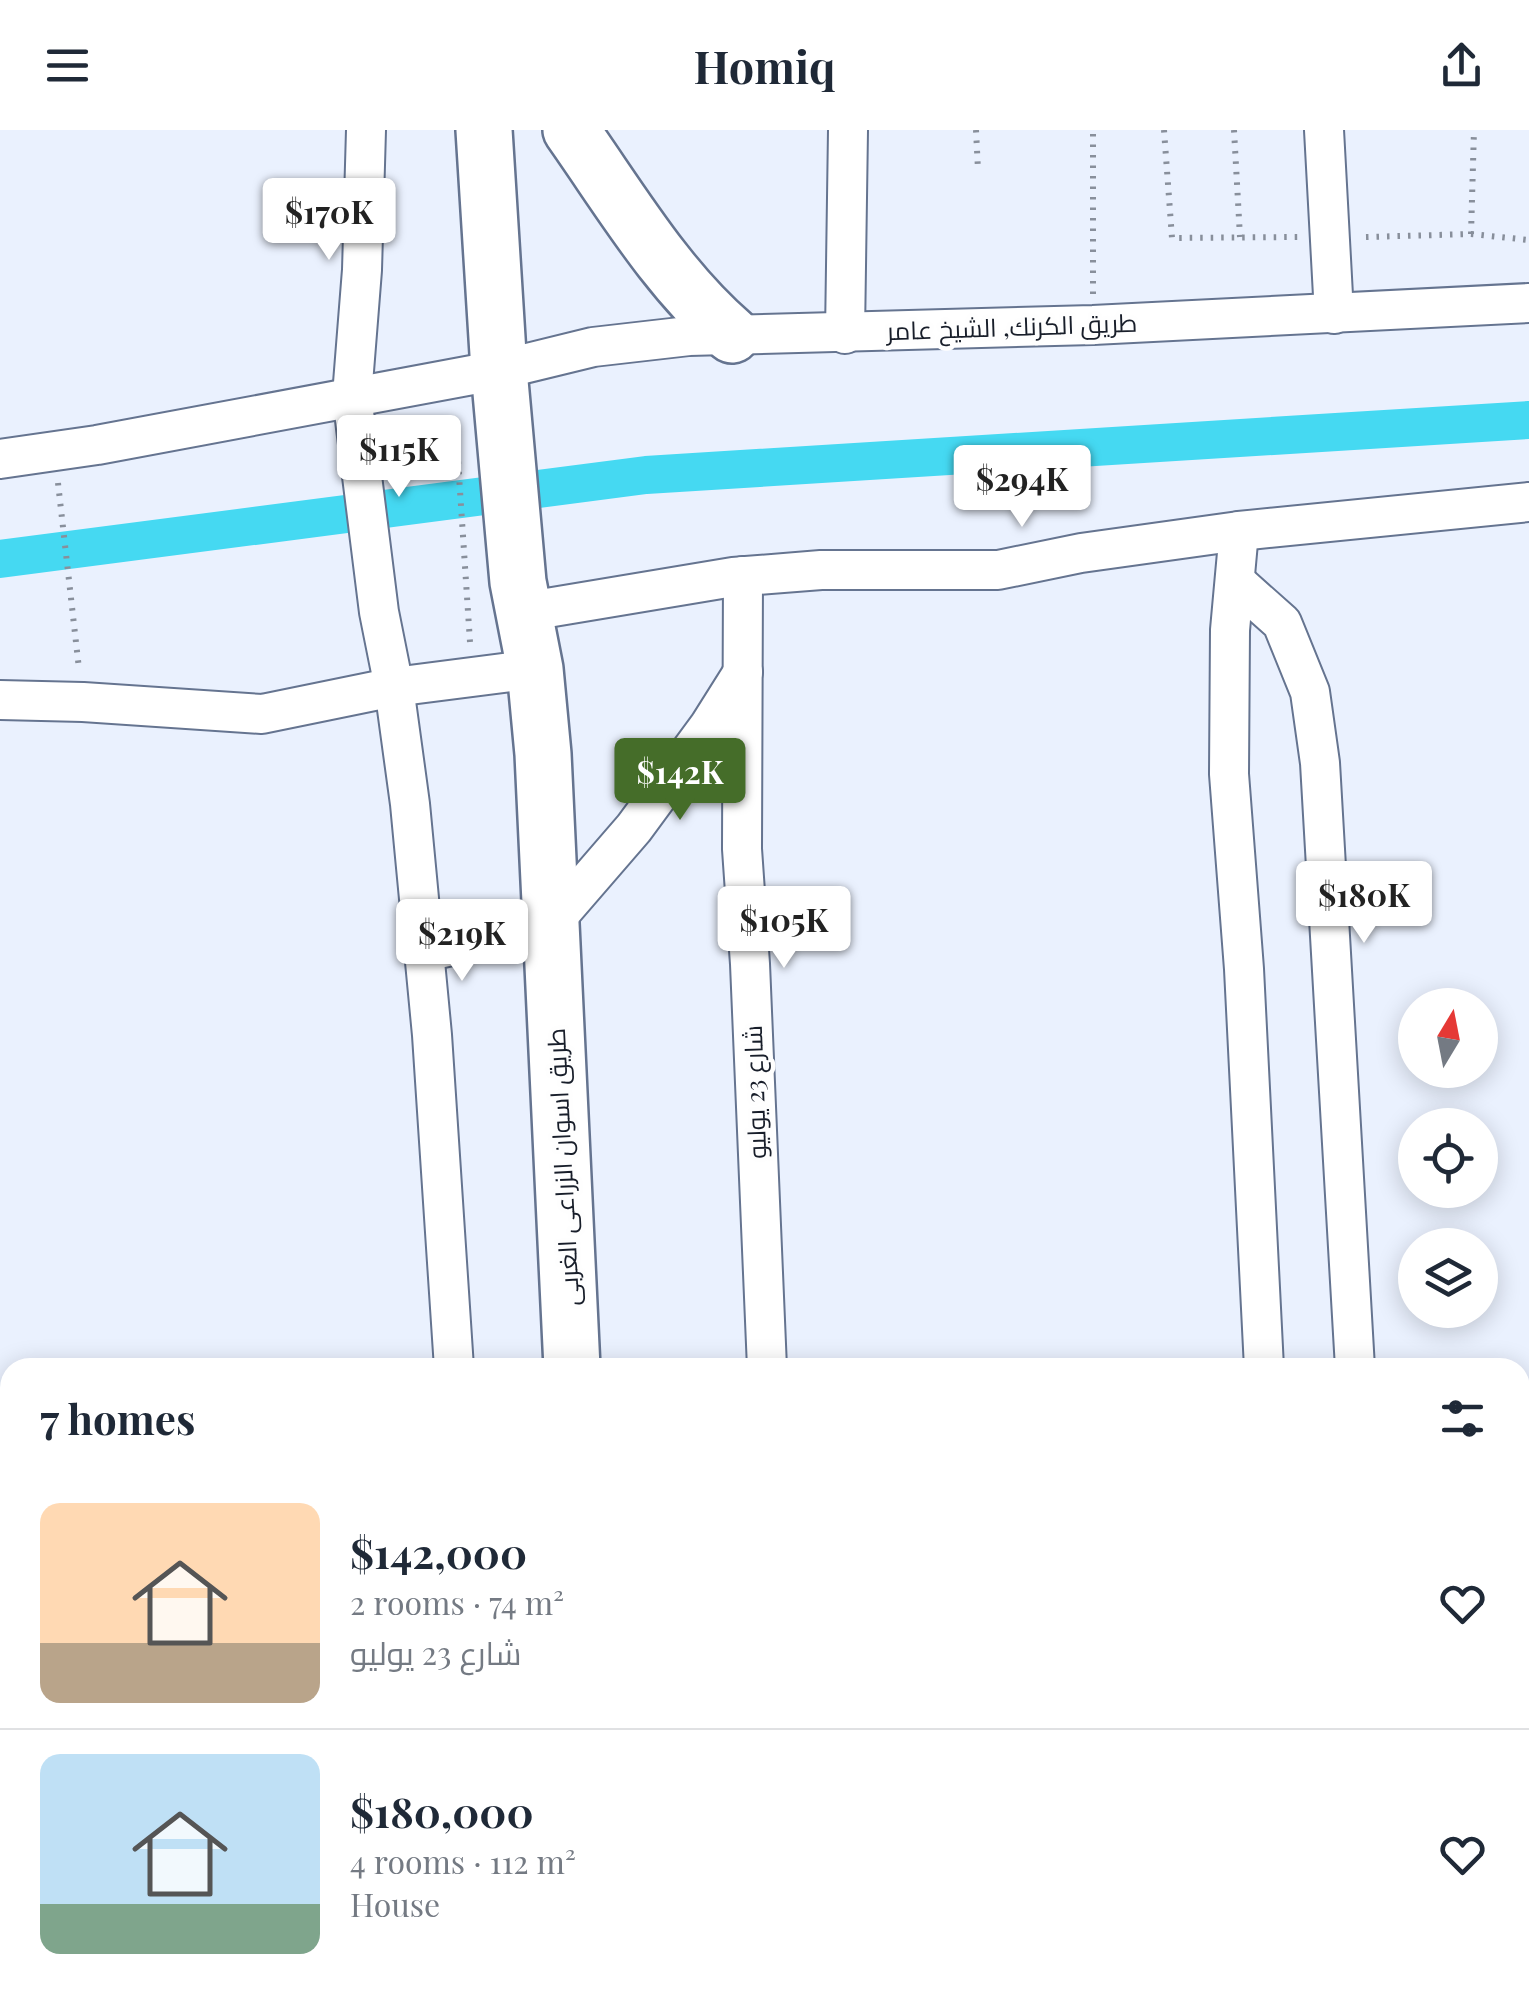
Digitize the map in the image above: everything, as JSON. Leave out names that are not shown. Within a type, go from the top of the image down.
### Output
[{"type":"main road","name":"طريق اسوان الزراعى الغربى","points":[[484,130],[476,375],[535,669],[549,840],[572,1358]]},
{"type":"main road","points":[[570,130],[675,277],[732,335]]},
{"type":"street","points":[[366,130],[362,270],[352,396],[410,804],[432,1035],[453,1358]]},
{"type":"street","points":[[845,334],[848,130]]},
{"type":"street","points":[[1324,130],[1334,314]]},
{"type":"street","name":"طريق الكرنك, الشيخ عامر","points":[[0,459],[476,375],[640,340],[1529,303]]},
{"type":"street","points":[[523,612],[744,576],[821,570],[998,570],[1081,553],[1239,531],[1529,502]]},
{"type":"street","points":[[1239,531],[1230,630],[1229,774],[1244,969],[1263,1358]]},
{"type":"street","name":"شارع 23 يوليو","points":[[744,576],[742,849],[767,1358]]},
{"type":"street","points":[[1236,582],[1282,623],[1310,692],[1321,782],[1354,1358]]},
{"type":"street","points":[[0,700],[262,714],[394,687],[535,669]]},
{"type":"street","points":[[425,952],[551,924],[644,816],[743,672]]},
{"type":"path","points":[[976,130],[978,170]]},
{"type":"path","points":[[1093,130],[1093,324]]},
{"type":"path","points":[[1164,130],[1172,238],[1471,234],[1529,240]]},
{"type":"path","points":[[1234,130],[1240,238]]},
{"type":"path","points":[[1471,234],[1474,130]]},
{"type":"path","points":[[472,677],[476,375]]},
{"type":"path","points":[[55,452],[83,702]]},
{"type":"waterway","points":[[0,559],[646,475],[1529,420]]}]
